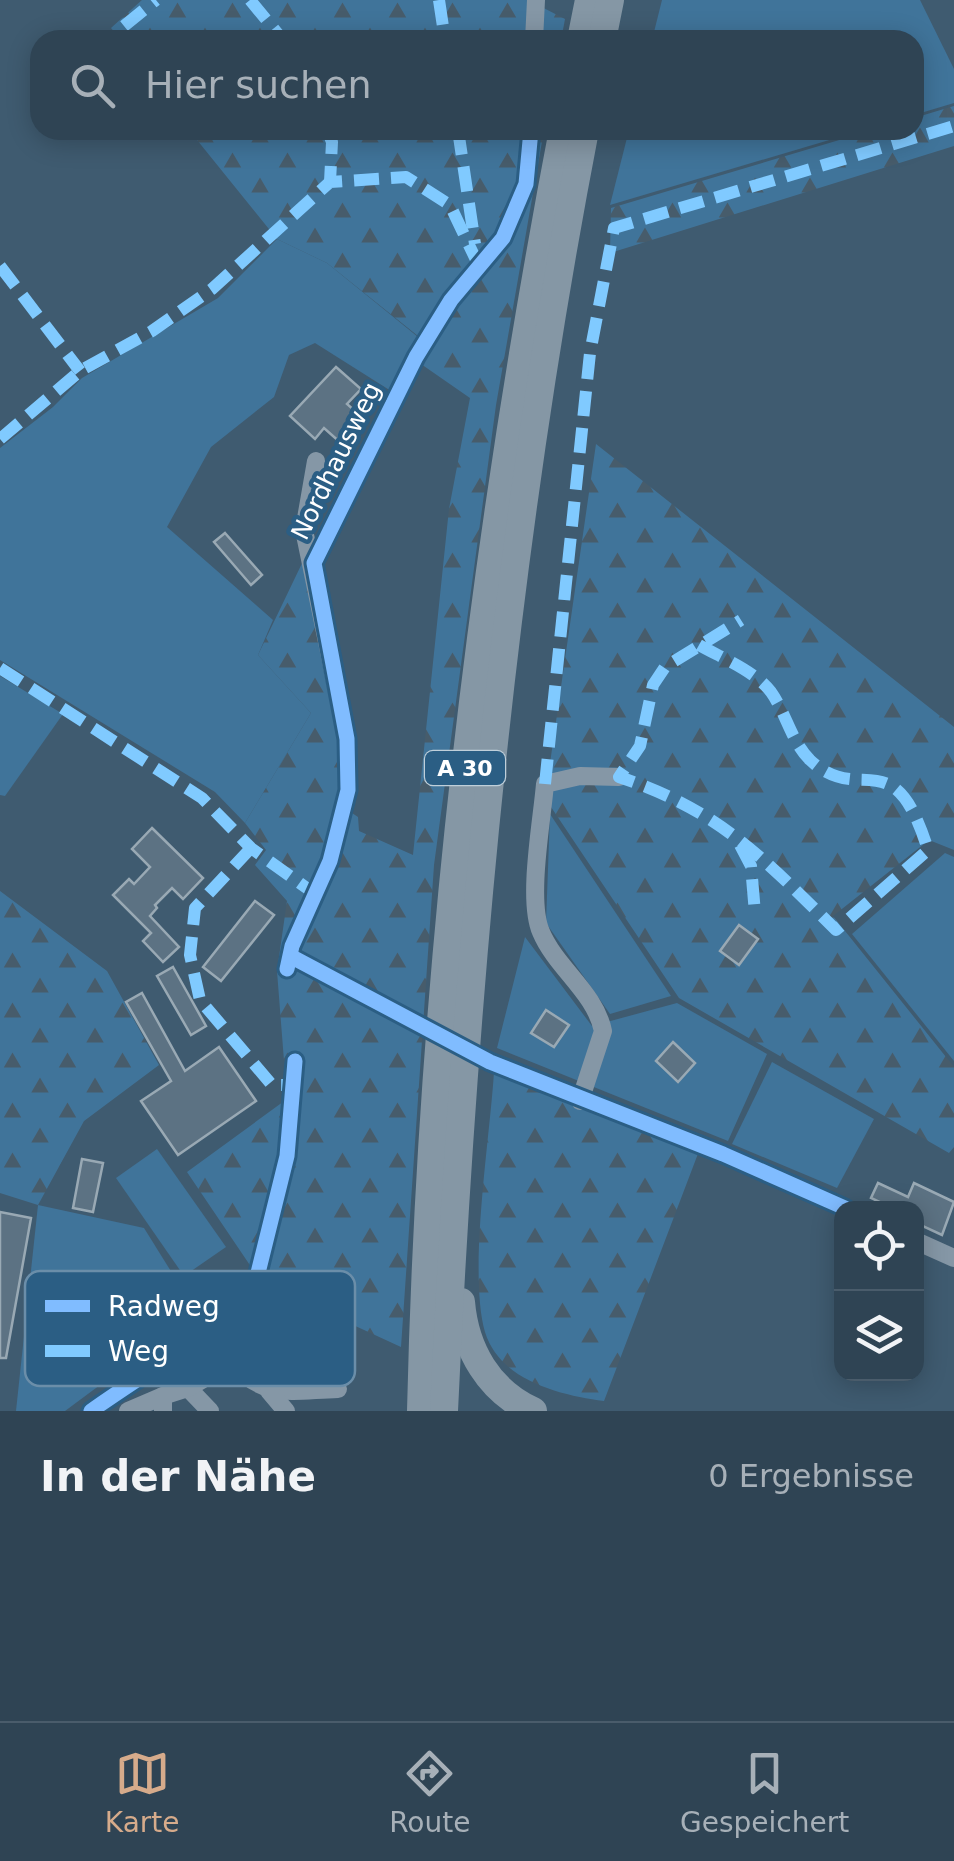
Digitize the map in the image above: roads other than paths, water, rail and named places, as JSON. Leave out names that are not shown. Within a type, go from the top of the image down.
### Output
[{"type":"highway","points":[[583,30],[588,0]]},
{"type":"highway","points":[[604,30],[610,0]]},
{"type":"highway","name":"A 30","points":[[421,1411],[438,1073],[465,772],[506,458],[562,140]]},
{"type":"highway","name":"A 30","points":[[444,1411],[454,1206],[488,778],[526,481],[583,140]]},
{"type":"highway","points":[[454,1206],[468,1340],[494,1385],[533,1411]]},
{"type":"street","points":[[534,30],[536,0]]},
{"type":"street","name":"Nordhausweg","points":[[530,140],[526,184],[503,238],[451,300],[416,358],[314,562],[347,739],[348,790],[330,861],[292,946],[290,963],[400,1014],[490,1062],[580,1101],[722,1154],[834,1204]]},
{"type":"street","points":[[314,562],[304,530],[316,460]]},
{"type":"street","points":[[580,1101],[603,1031],[592,1004],[548,945],[536,918],[545,784],[580,776],[619,776]]},
{"type":"street","points":[[258,1271],[294,1118],[295,1061]]},
{"type":"street","points":[[924,1245],[954,1258]]},
{"type":"street","points":[[91,1411],[126,1386]]},
{"type":"street","points":[[128,1411],[163,1403],[191,1386]]},
{"type":"street","points":[[256,1386],[269,1390],[338,1389]]},
{"type":"street","points":[[188,1388],[210,1411]]},
{"type":"street","points":[[269,1390],[286,1411]]}]
